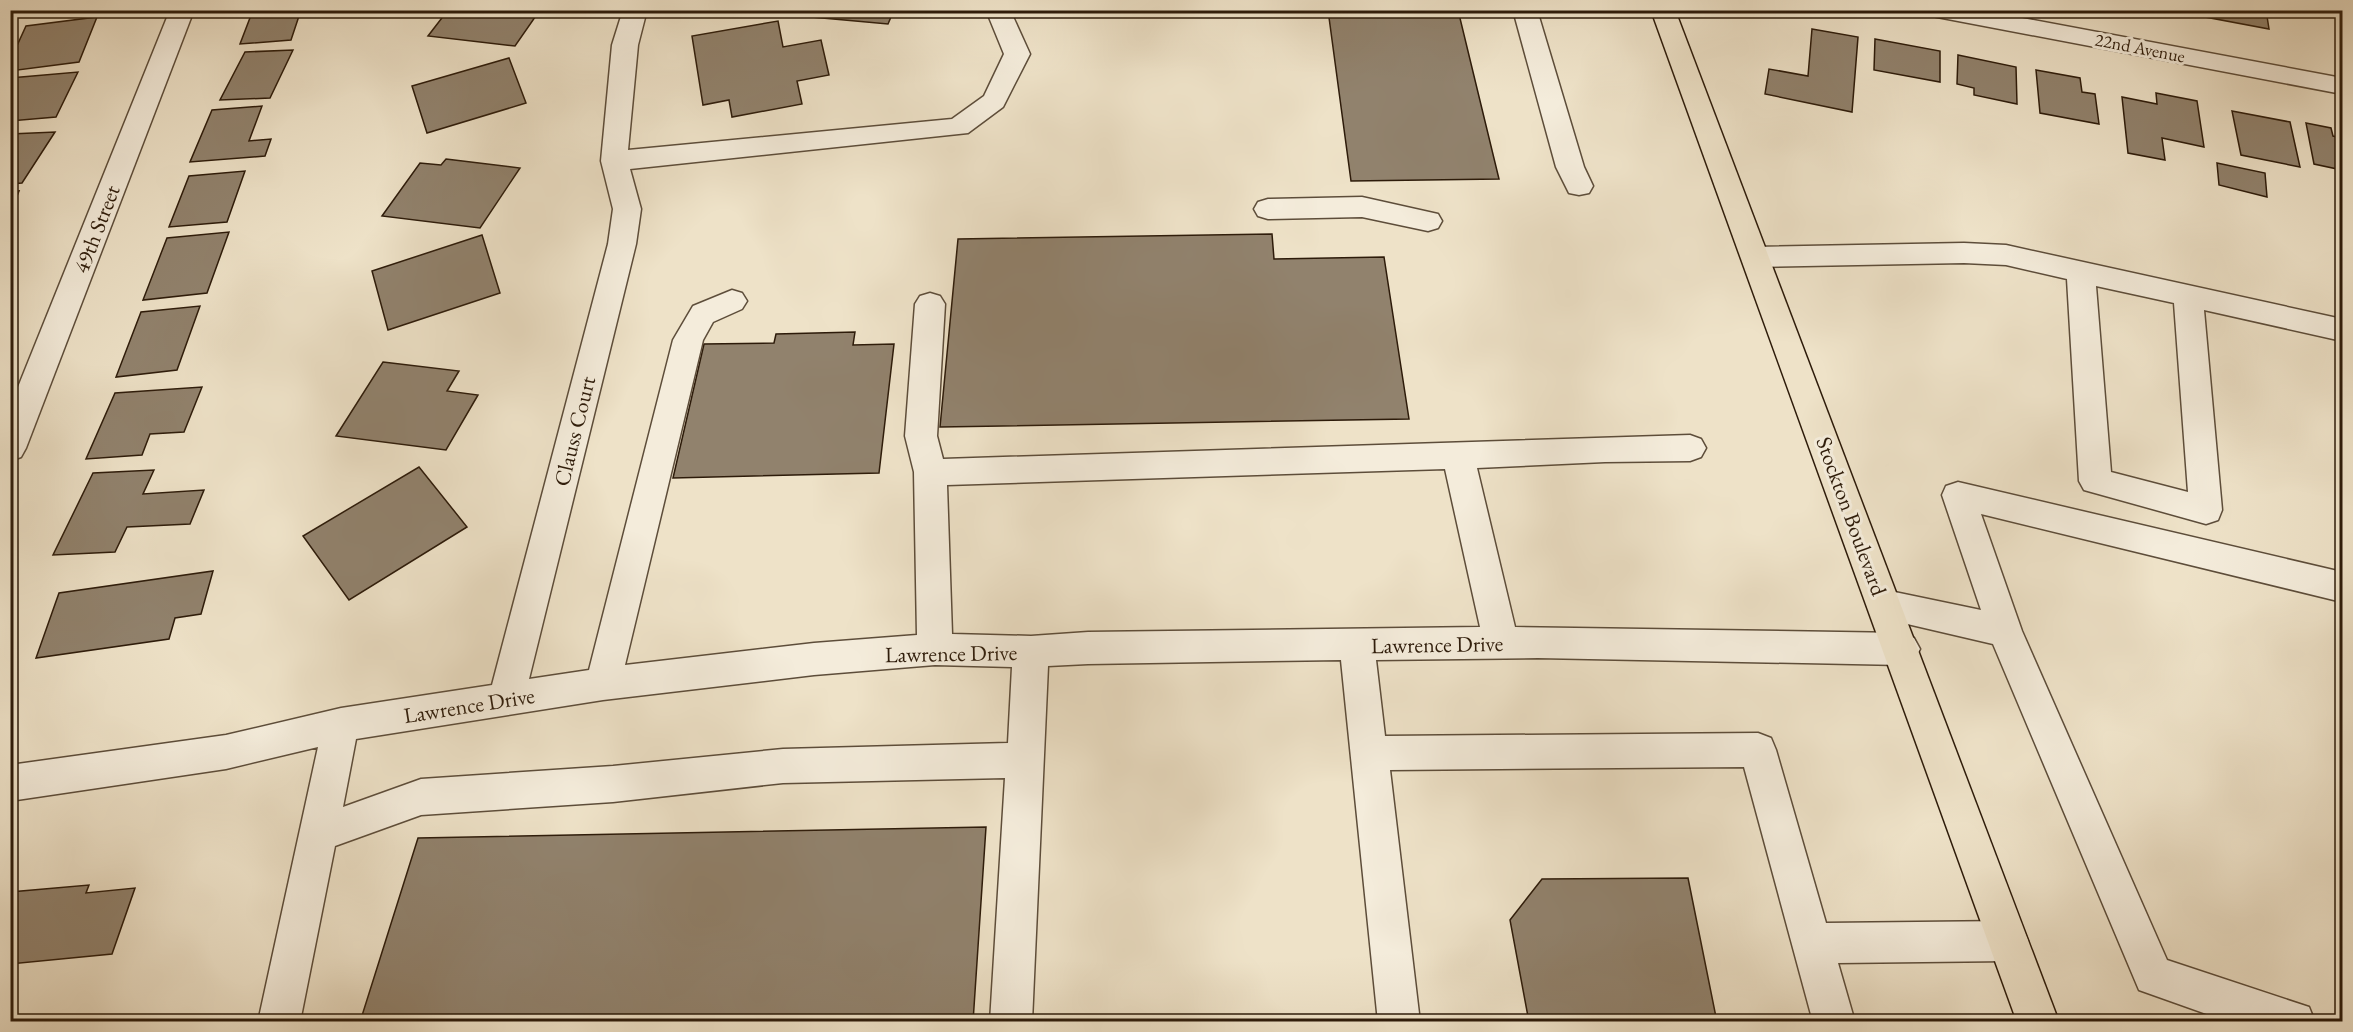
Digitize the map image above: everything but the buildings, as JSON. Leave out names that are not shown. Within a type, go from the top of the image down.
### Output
[{"type":"main road","name":"Stockton Boulevard","points":[[1663,10],[2038,1022]]},
{"type":"street","name":"49th Street","points":[[10,448],[182,10]]},
{"type":"street","points":[[635,10],[625,45],[614,161],[959,128],[994,101],[1017,54],[998,10]]},
{"type":"street","points":[[1525,10],[1570,167],[1579,186]]},
{"type":"street","name":"22nd Avenue","points":[[1937,10],[2343,86]]},
{"type":"street","name":"Clauss Court","points":[[506,700],[622,244],[627,209],[614,161]]},
{"type":"street","points":[[1268,208],[1362,207],[1428,221]]},
{"type":"street","points":[[1755,257],[1964,253],[2006,255],[2343,330]]},
{"type":"street","points":[[2081,272],[2096,481],[2206,510],[2188,295]]},
{"type":"street","points":[[603,684],[688,340],[703,314],[732,301]]},
{"type":"street","points":[[930,304],[921,436],[930,472],[935,649]]},
{"type":"street","points":[[930,472],[1690,448]]},
{"type":"street","points":[[1458,456],[1501,643]]},
{"type":"street","points":[[2294,1022],[2153,976],[2005,632],[1958,495],[2343,587]]},
{"type":"street","points":[[1885,605],[2005,632]]},
{"type":"street","name":"Lawrence Drive","points":[[10,783],[226,752],[341,725],[603,684],[814,658],[935,649],[1031,652],[1088,648],[1501,643],[1902,650]]},
{"type":"street","points":[[1357,645],[1399,1022]]},
{"type":"street","points":[[1011,1022],[1031,652]]},
{"type":"street","points":[[279,1022],[341,725]]},
{"type":"street","points":[[1370,753],[1758,750],[1834,1022]]},
{"type":"street","points":[[318,834],[421,797],[613,784],[783,766],[1025,760]]},
{"type":"street","points":[[1811,943],[2008,941]]}]
